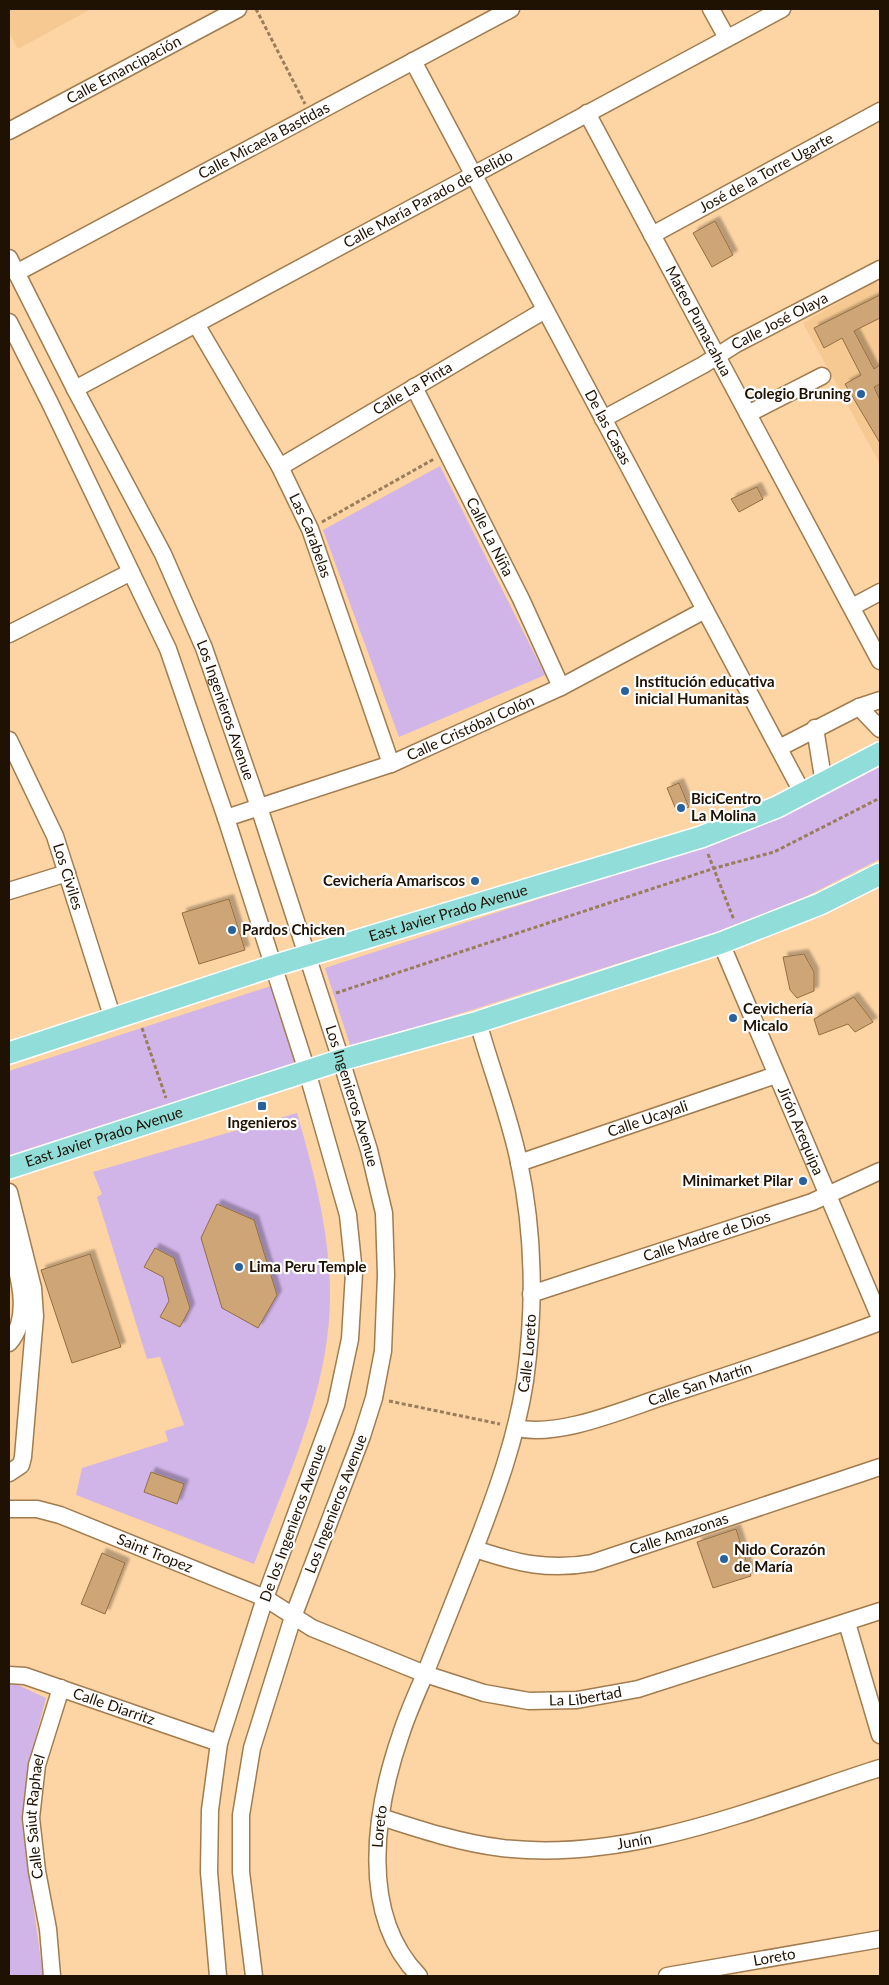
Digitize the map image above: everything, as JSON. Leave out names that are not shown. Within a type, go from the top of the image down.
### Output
[{"type":"main road","name":"East Javier Prado Avenue","points":[[9,1053],[274,966],[701,837],[749,819],[803,794],[880,753]]},
{"type":"main road","name":"East Javier Prado Avenue","points":[[9,1168],[341,1060],[478,1022],[730,940],[820,904],[880,874]]},
{"type":"street","name":"Calle Emancipación","points":[[9,131],[238,9]]},
{"type":"street","name":"Calle Micaela Bastidas","points":[[16,273],[511,9]]},
{"type":"street","points":[[710,9],[726,38]]},
{"type":"street","name":"Calle María Parado de Belido","points":[[75,389],[782,9]]},
{"type":"street","name":"De las Casas","points":[[413,61],[803,794]]},
{"type":"street","name":"José de la Torre Ugarte","points":[[652,235],[880,111]]},
{"type":"street","name":"Mateo Pumacahua","points":[[587,113],[880,661]]},
{"type":"street","name":"Los Ingenieros Avenue","points":[[9,258],[75,389],[163,554],[186,604],[259,807],[308,956],[369,1150],[384,1213],[386,1275],[383,1350],[374,1398],[362,1436],[293,1617],[252,1748],[241,1815],[241,1872],[254,1976]]},
{"type":"street","name":"Calle José Olaya","points":[[603,418],[717,357],[736,344],[880,269]]},
{"type":"street","name":"Calle La Pinta","points":[[280,467],[545,310]]},
{"type":"street","points":[[9,322],[168,649],[226,818],[307,1071]]},
{"type":"street","name":"Las Carabelas","points":[[196,324],[280,467],[310,529],[391,764]]},
{"type":"street","points":[[748,414],[822,376]]},
{"type":"street","name":"Calle La Niña","points":[[414,388],[521,599],[561,687]]},
{"type":"street","points":[[9,634],[131,572]]},
{"type":"street","points":[[852,607],[880,592]]},
{"type":"street","name":"Calle Cristóbal Colón","points":[[226,818],[391,764],[561,687],[705,610]]},
{"type":"street","points":[[779,748],[858,707],[880,700]]},
{"type":"street","points":[[858,707],[880,729]]},
{"type":"street","points":[[815,728],[824,784]]},
{"type":"street","name":"Los Civiles","points":[[9,740],[47,816],[67,872],[113,1019]]},
{"type":"street","points":[[9,891],[67,872]]},
{"type":"street","name":"Jirón Arequipa","points":[[730,940],[776,1076],[880,1318]]},
{"type":"street","name":"Calle Loreto","points":[[425,1674],[500,1482],[516,1428],[525,1379],[531,1294],[529,1224],[519,1162],[478,1022]]},
{"type":"street","name":"De los Ingenieros Avenue","points":[[218,1976],[209,1872],[210,1810],[219,1743],[265,1598],[336,1405],[350,1339],[354,1273],[348,1215],[307,1071]]},
{"type":"street","name":"Calle Ucayali","points":[[519,1162],[776,1076]]},
{"type":"street","name":"Calle Madre de Dios","points":[[531,1294],[828,1195],[880,1171]]},
{"type":"street","points":[[9,1192],[22,1310],[17,1333],[9,1343]]},
{"type":"street","points":[[9,1473],[21,1465],[23,1457],[35,1316],[32,1288],[12,1232]]},
{"type":"street","name":"Calle San Martín","points":[[516,1428],[547,1430],[568,1426],[763,1364],[880,1322]]},
{"type":"street","name":"Calle Amazonas","points":[[475,1549],[529,1565],[565,1566],[592,1563],[880,1467]]},
{"type":"street","name":"Saint Tropez","points":[[9,1509],[36,1509],[60,1515],[265,1598],[293,1617]]},
{"type":"street","name":"La Libertad","points":[[293,1617],[312,1628],[425,1674],[461,1686],[508,1698],[552,1702],[577,1700],[638,1689],[847,1623],[880,1610]]},
{"type":"street","points":[[847,1623],[880,1735]]},
{"type":"street","name":"Loreto","points":[[419,1976],[400,1955],[393,1942],[384,1912],[378,1862],[381,1817],[394,1755],[425,1674]]},
{"type":"street","name":"Calle Diarritz","points":[[9,1675],[25,1676],[219,1743]]},
{"type":"street","name":"Calle Saiut Raphael","points":[[52,1976],[48,1929],[37,1872],[31,1818],[37,1765],[61,1688]]},
{"type":"street","name":"Junín","points":[[381,1817],[432,1833],[480,1845],[544,1850],[590,1849],[635,1842],[679,1831],[880,1768]]},
{"type":"street","name":"Loreto","points":[[667,1976],[880,1939]]},
{"type":"path","points":[[256,9],[311,116]]},
{"type":"path","points":[[310,529],[446,453]]},
{"type":"path","points":[[321,997],[715,868],[774,852],[880,798]]},
{"type":"path","points":[[701,837],[715,868],[730,940]]},
{"type":"path","points":[[137,1011],[172,1115]]},
{"type":"path","points":[[374,1398],[516,1428]]},
{"type":"shaded area","points":[[9,9],[91,9],[18,49],[9,32]]},
{"type":"shaded area","name":"Colegio Bruning","points":[[876,281],[880,288],[880,464],[803,323]]},
{"type":"shaded area","points":[[440,466],[545,675],[399,737],[323,530]]},
{"type":"shaded area","points":[[880,767],[880,859],[807,896],[730,928],[351,1048],[325,968],[660,860],[776,819]]},
{"type":"shaded area","points":[[271,986],[295,1063],[9,1156],[9,1071]]},
{"type":"shaded area","points":[[297,1113],[315,1180],[324,1226],[330,1295],[328,1330],[323,1365],[315,1399],[293,1466],[254,1564],[76,1495],[82,1468],[168,1441],[165,1431],[184,1425],[160,1357],[147,1359],[97,1197],[102,1194],[93,1172]]},
{"type":"shaded area","points":[[9,1683],[18,1685],[46,1698],[29,1762],[22,1822],[43,1976],[9,1976]]},
{"type":"building","points":[[715,221],[733,255],[712,267],[693,233]]},
{"type":"building","points":[[880,295],[880,318],[854,331],[874,369],[880,365],[880,384],[874,387],[880,400],[880,443],[845,384],[861,375],[842,338],[824,348],[814,328]]},
{"type":"building","points":[[757,487],[763,499],[739,512],[731,499]]},
{"type":"building","points":[[679,783],[689,807],[677,812],[667,788]]},
{"type":"building","points":[[229,899],[245,950],[199,964],[182,913]]},
{"type":"building","points":[[804,954],[814,972],[814,991],[797,998],[790,990],[783,957]]},
{"type":"building","points":[[854,997],[873,1022],[855,1032],[848,1024],[819,1035],[814,1019]]},
{"type":"building","name":"Lima Peru Temple","points":[[217,1204],[254,1220],[277,1295],[258,1328],[222,1308],[201,1238]]},
{"type":"building","points":[[155,1248],[174,1258],[190,1308],[180,1327],[160,1317],[169,1301],[163,1277],[144,1267]]},
{"type":"building","points":[[90,1254],[121,1347],[72,1363],[41,1270]]},
{"type":"building","points":[[151,1472],[184,1484],[177,1504],[144,1492]]},
{"type":"building","name":"Nido Corazón de María","points":[[736,1529],[751,1576],[713,1588],[697,1542]]},
{"type":"building","points":[[102,1553],[125,1563],[105,1614],[81,1604]]},
{"type":"place","name":"Colegio Bruning","points":[[861,394]]},
{"type":"place","name":"Institución educativa inicial Humanitas","points":[[625,691]]},
{"type":"place","name":"BiciCentro La Molina","points":[[681,808]]},
{"type":"place","name":"Cevichería Amariscos","points":[[475,881]]},
{"type":"place","name":"Pardos Chicken","points":[[232,930]]},
{"type":"place","name":"Cevichería Micalo","points":[[733,1018]]},
{"type":"place","name":"Ingenieros","points":[[262,1106]]},
{"type":"place","name":"Minimarket Pilar","points":[[803,1181]]},
{"type":"place","name":"Lima Peru Temple","points":[[239,1267]]},
{"type":"place","name":"Nido Corazón de María","points":[[724,1559]]}]
